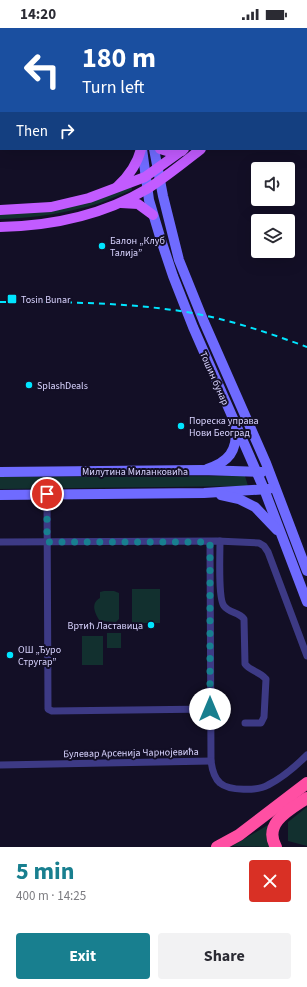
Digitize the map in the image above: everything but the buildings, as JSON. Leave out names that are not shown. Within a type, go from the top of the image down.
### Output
[{"type":"highway","points":[[217,847],[238,835],[307,783]]},
{"type":"highway","points":[[276,847],[272,838],[272,831],[275,824],[282,814],[307,798]]},
{"type":"main road","name":"Тошин бунар","points":[[141,150],[147,189],[153,215],[176,283],[193,327],[264,489],[307,602]]},
{"type":"main road","points":[[114,190],[131,172],[141,150]]},
{"type":"main road","name":"Тошин бунар","points":[[154,150],[159,181],[179,260],[204,322],[269,472],[307,571]]},
{"type":"main road","points":[[163,150],[170,152],[183,150]]},
{"type":"main road","points":[[0,210],[51,207],[79,201],[114,190],[145,178],[183,150]]},
{"type":"main road","points":[[0,227],[39,224],[70,219],[102,210],[147,189],[200,150]]},
{"type":"main road","points":[[119,203],[138,204],[153,215]]},
{"type":"main road","points":[[201,470],[220,464],[231,454],[234,447],[236,424]]},
{"type":"main road","name":"Милутина Миланковића","points":[[0,472],[201,470],[269,472]]},
{"type":"main road","points":[[0,495],[214,492],[275,488]]},
{"type":"main road","points":[[214,492],[239,499],[255,507],[281,535]]},
{"type":"street","points":[[47,494],[48,709],[210,709]]},
{"type":"street","points":[[0,542],[260,543],[268,552],[306,654]]},
{"type":"street","points":[[210,542],[211,761]]},
{"type":"street","points":[[220,542],[222,603],[224,608],[241,615],[244,619],[245,664],[249,668],[261,673],[266,679],[264,717],[261,723],[245,724]]},
{"type":"street","name":"Булевар Арсенија Чарнојевића","points":[[0,765],[211,761],[213,772],[221,784],[232,788],[249,789],[268,786],[307,755]]},
{"type":"green space","points":[[131,185],[132,190],[88,207],[51,214],[0,219],[0,213]]},
{"type":"green space","points":[[245,476],[248,486],[0,489],[0,477]]},
{"type":"green space","points":[[132,589],[160,589],[160,623],[132,623]]},
{"type":"green space","points":[[114,591],[119,593],[119,619],[116,622],[100,621],[96,615],[94,609],[95,603],[100,598],[100,592]]},
{"type":"green space","points":[[107,633],[121,633],[121,648],[107,648]]},
{"type":"green space","points":[[82,636],[103,636],[103,665],[82,665]]},
{"type":"green space","points":[[307,807],[307,846],[288,841],[288,822]]},
{"type":"green space","points":[[268,825],[269,847],[232,846]]},
{"type":"railway","points":[[0,302],[65,302],[151,307],[173,310],[207,316],[241,325],[307,347]]},
{"type":"place","name":"Балон „Клуб Талија”","points":[[102,246]]},
{"type":"place","name":"Tosin Bunar","points":[[12,299]]},
{"type":"place","name":"SplashDeals","points":[[29,385]]},
{"type":"place","name":"Пореска управа Нови Београд","points":[[181,426]]},
{"type":"place","name":"Вртић Ластавица","points":[[151,625]]},
{"type":"place","name":"ОШ „Ђуро Стругар”","points":[[10,655]]},
{"type":"route","points":[[47,494],[47,542],[210,542],[210,709]]}]
